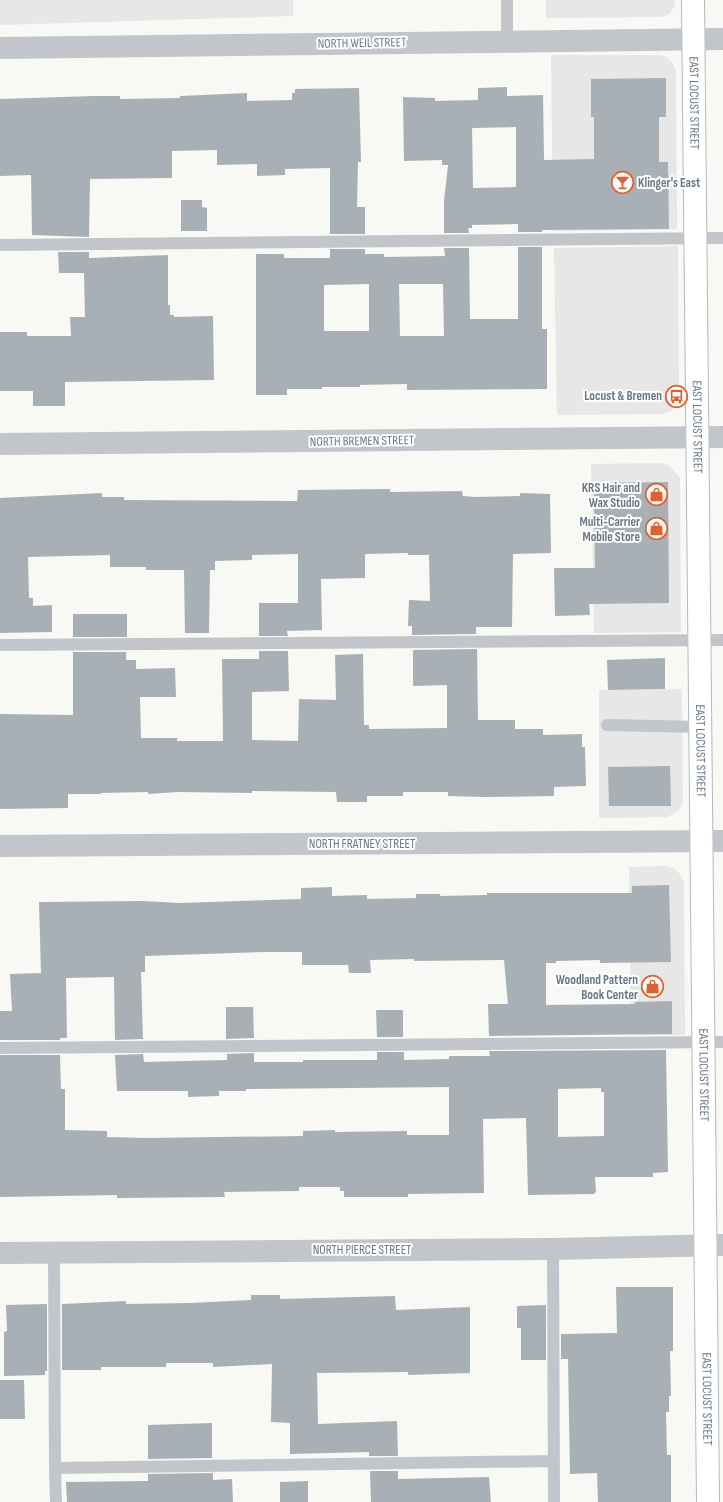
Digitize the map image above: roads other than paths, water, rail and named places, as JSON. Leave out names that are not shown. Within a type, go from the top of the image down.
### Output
[{"type":"main road","name":"EAST LOCUST STREET","points":[[693,0],[701,727],[712,841],[714,1245],[708,1502]]},
{"type":"street","name":"NORTH WEIL STREET","points":[[0,48],[723,38]]},
{"type":"street","name":"NORTH BREMEN STREET","points":[[0,444],[723,437]]},
{"type":"street","name":"NORTH FRATNEY STREET","points":[[0,846],[712,841]]},
{"type":"street","name":"NORTH PIERCE STREET","points":[[0,1253],[553,1249],[714,1245]]},
{"type":"lane","points":[[507,0],[507,41]]},
{"type":"lane","points":[[0,245],[723,238]]},
{"type":"lane","points":[[0,645],[723,640]]},
{"type":"lane","points":[[607,725],[701,727]]},
{"type":"lane","points":[[0,1048],[713,1042]]},
{"type":"lane","points":[[553,1249],[554,1502]]},
{"type":"lane","points":[[54,1252],[56,1502]]},
{"type":"lane","points":[[55,1468],[554,1461]]},
{"type":"place","name":"Klinger's East","points":[[623,183]]},
{"type":"place","name":"Locust & Bremen","points":[[677,396]]},
{"type":"place","name":"KRS Hair and Wax Studio","points":[[656,495]]},
{"type":"place","name":"Multi-Carrier Mobile Store","points":[[656,529]]},
{"type":"place","name":"Woodland Pattern Book Center","points":[[653,987]]}]
